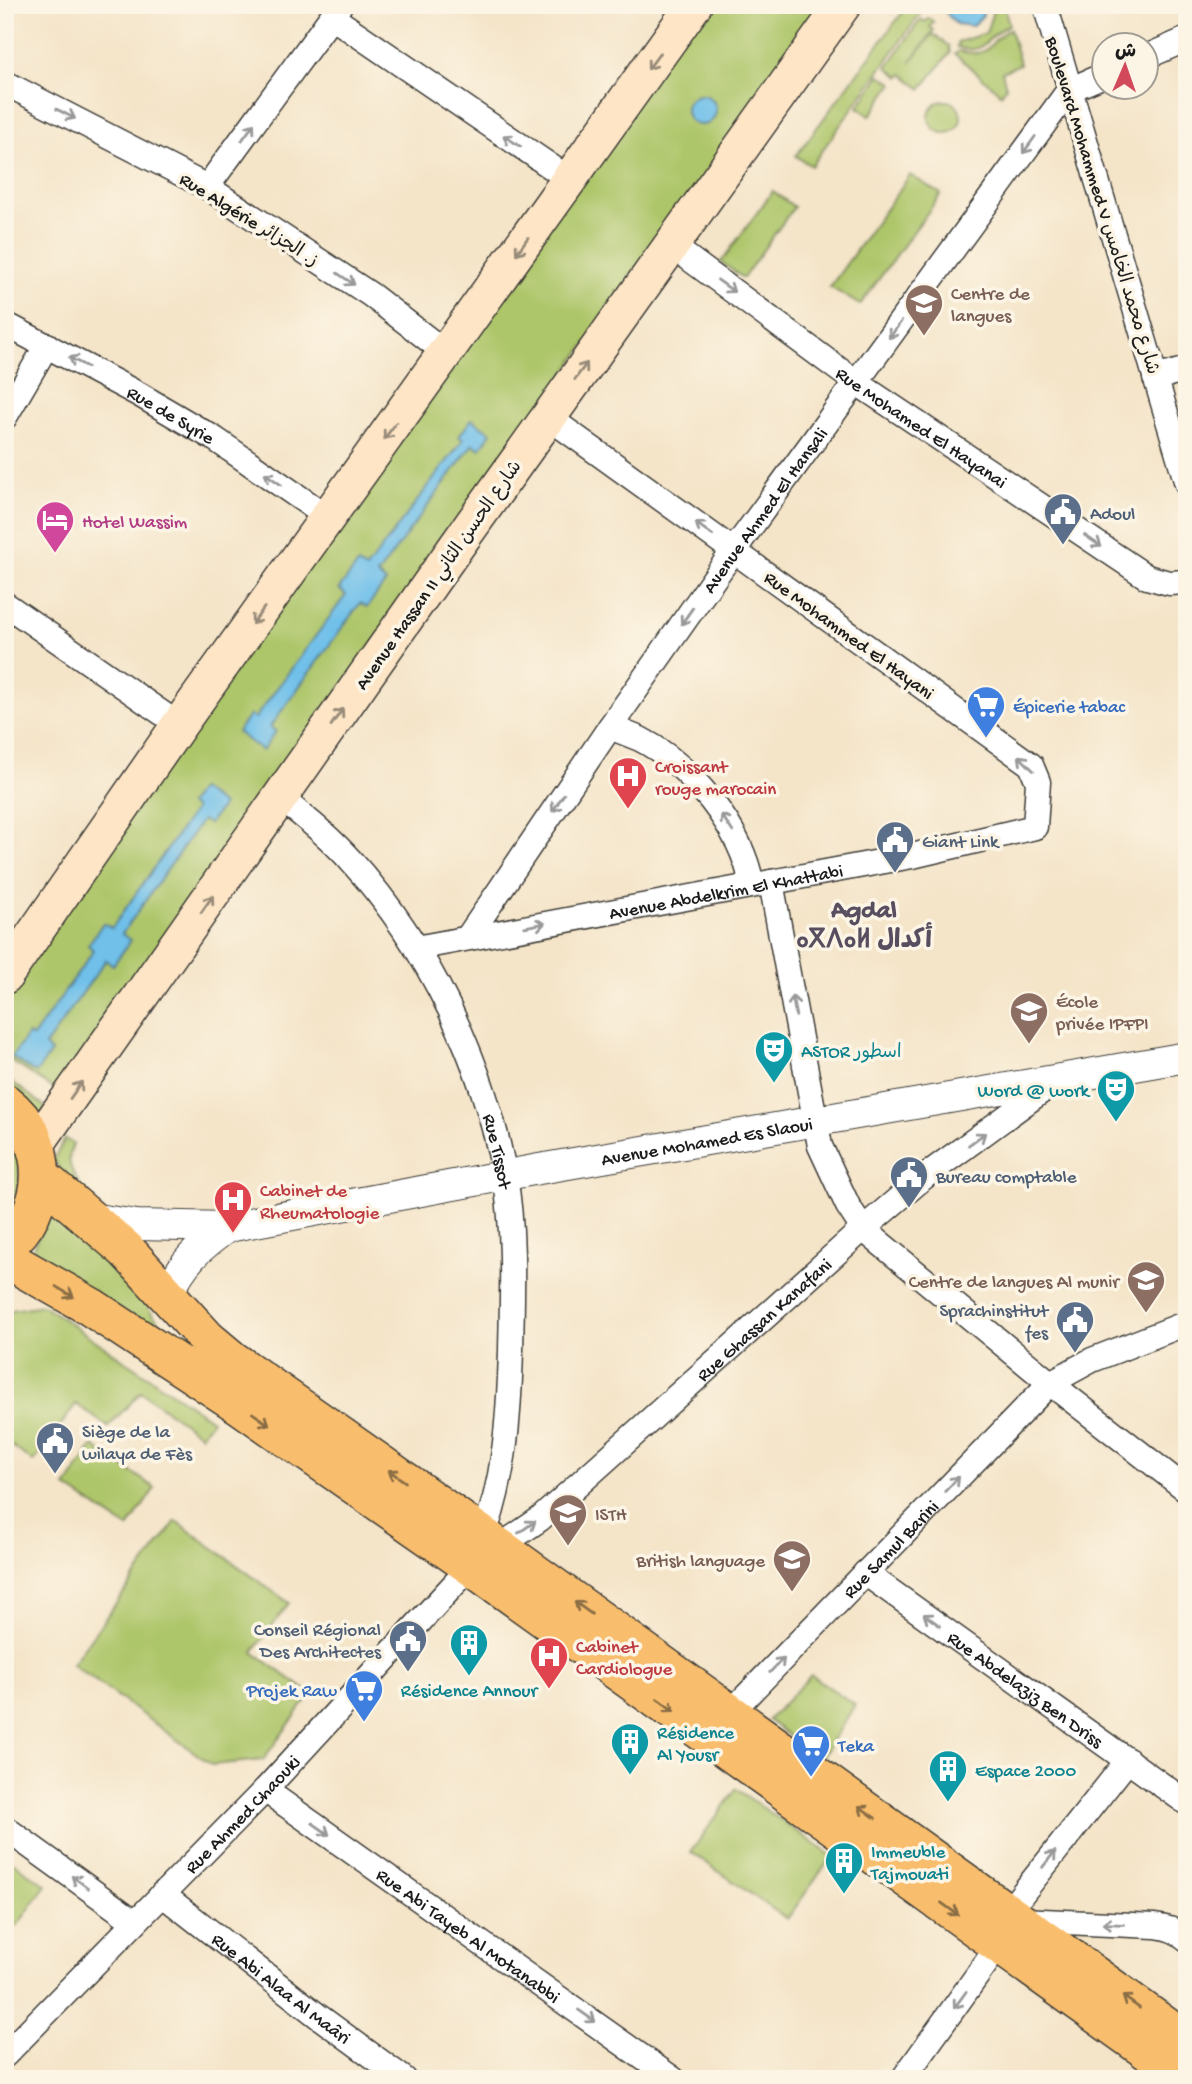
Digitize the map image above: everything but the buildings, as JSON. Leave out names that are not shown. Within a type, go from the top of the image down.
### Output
[{"type":"main road","points":[[5,976],[179,725],[694,5]]},
{"type":"main road","name":"Avenue Hassan II شارع الحسن الثاني","points":[[38,1161],[280,798],[843,5]]},
{"type":"main road","points":[[5,1103],[20,1116],[38,1161],[90,1218],[126,1250],[168,1294],[207,1339],[232,1360],[484,1550],[1008,1926],[1187,2042]]},
{"type":"main road","points":[[5,1246],[19,1234],[35,1207],[38,1161]]},
{"type":"main road","points":[[5,1258],[91,1307],[205,1381],[484,1550],[729,1714],[1008,1926],[1187,2079]]},
{"type":"street","name":"Boulevard Mohammed V شارع محمد الخامس","points":[[1045,5],[1187,484]]},
{"type":"street","points":[[207,187],[336,11],[569,179]]},
{"type":"street","points":[[1160,51],[1187,39]]},
{"type":"street","points":[[1069,90],[1090,81]]},
{"type":"street","name":"Rue Algérie ز. الجزائر","points":[[5,83],[207,187],[371,295],[446,352]]},
{"type":"street","name":"Avenue Ahmed El Hansali","points":[[468,937],[734,550],[1069,90]]},
{"type":"street","name":"Rue Mohamed El Hayanai","points":[[671,245],[857,383],[1147,577],[1168,583],[1187,582]]},
{"type":"street","name":"Rue de Syrie","points":[[5,324],[140,395],[215,439],[329,518]]},
{"type":"street","points":[[5,417],[47,345]]},
{"type":"street","points":[[1155,378],[1187,369]]},
{"type":"street","name":"Rue Mohammed El Hayani","points":[[548,417],[1031,765],[1038,782],[1035,827]]},
{"type":"street","points":[[5,604],[179,725]]},
{"type":"street","points":[[610,727],[642,740],[682,769],[721,813],[762,884],[820,1146],[848,1206],[863,1229],[1187,1490]]},
{"type":"street","name":"Rue Tissot","points":[[280,798],[322,832],[351,861],[416,948],[471,1059],[488,1112],[505,1176],[511,1243],[509,1406],[504,1449],[484,1550]]},
{"type":"street","name":"Avenue Abdelkrim El Khattabi","points":[[416,948],[912,856],[1035,827]]},
{"type":"street","name":"Avenue Mohamed Es Slaoui","points":[[90,1218],[137,1225],[228,1227],[1187,1057]]},
{"type":"street","name":"Rue Ghassan Kanafani","points":[[484,1550],[540,1519],[924,1177],[1060,1078]]},
{"type":"street","name":"Avenue Mohamed Es Slaoui","points":[[168,1294],[193,1253],[228,1227]]},
{"type":"street","name":"Rue Samul Barini","points":[[729,1714],[1050,1382],[1092,1360],[1187,1323]]},
{"type":"street","name":"Rue Ahmed Chaouki","points":[[5,2055],[265,1790],[484,1550]]},
{"type":"street","name":"Rue Abdelaziz Ben Driss","points":[[865,1573],[1187,1803]]},
{"type":"street","points":[[903,2079],[1008,1926],[1128,1760]]},
{"type":"street","name":"Rue Abi Tayeb Al Motanabbi","points":[[265,1790],[673,2079]]},
{"type":"street","points":[[5,1829],[135,1922]]},
{"type":"street","name":"Rue Abi Alaa Al Maâri","points":[[162,1894],[318,2016],[404,2079]]},
{"type":"street","points":[[1008,1926],[1155,1926],[1184,1932]]},
{"type":"green space","points":[[695,5],[826,5],[57,1091],[5,1057],[5,1001],[352,484]]},
{"type":"green space","points":[[908,5],[925,7],[811,166],[796,156]]},
{"type":"green space","points":[[995,5],[1004,5],[1009,25],[981,47],[957,47],[958,42],[986,33]]},
{"type":"green space","points":[[928,18],[934,22],[930,27],[934,30],[910,63],[933,34],[949,46],[950,53],[921,89],[903,74],[900,77],[887,67],[921,19],[925,22]]},
{"type":"green space","points":[[1010,29],[1020,64],[1002,72],[1006,87],[1001,94],[955,54],[959,51],[984,51]]},
{"type":"green space","points":[[880,75],[893,83],[870,116],[858,107]]},
{"type":"green space","points":[[945,101],[956,106],[961,117],[956,128],[945,133],[934,128],[929,117],[934,106]]},
{"type":"green space","points":[[910,175],[941,194],[860,305],[830,287]]},
{"type":"green space","points":[[773,191],[794,207],[743,278],[721,262]]},
{"type":"green space","points":[[5,1077],[47,1108],[39,1117],[5,1087]]},
{"type":"green space","points":[[5,1133],[18,1163],[19,1185],[5,1215]]},
{"type":"green space","points":[[65,1139],[73,1144],[70,1164],[79,1183],[75,1190],[58,1168],[54,1158]]},
{"type":"green space","points":[[52,1213],[70,1222],[130,1276],[152,1314],[184,1350],[35,1257],[34,1245]]},
{"type":"green space","points":[[43,1305],[212,1420],[201,1435],[141,1392],[108,1427],[76,1404],[34,1462],[5,1441],[5,1311]]},
{"type":"green space","points":[[93,1446],[155,1488],[128,1528],[66,1487]]},
{"type":"green space","points":[[176,1521],[289,1603],[253,1652],[311,1694],[263,1760],[212,1765],[72,1664]]},
{"type":"green space","points":[[811,1675],[855,1705],[821,1759],[768,1720]]},
{"type":"green space","points":[[736,1789],[832,1856],[787,1919],[691,1852]]},
{"type":"green space","points":[[5,1857],[46,1885],[17,1926],[5,1918]]},
{"type":"water","points":[[947,5],[983,5],[983,15],[973,26],[956,24],[946,13]]},
{"type":"water","points":[[701,95],[712,99],[716,110],[712,121],[701,125],[690,121],[686,110],[690,99]]},
{"type":"water","points":[[472,419],[491,433],[480,449],[473,444],[377,575],[386,582],[367,607],[360,603],[270,727],[276,731],[262,751],[237,732],[250,715],[255,718],[346,595],[339,589],[358,564],[366,569],[463,440],[459,436]]},
{"type":"water","points":[[200,789],[223,805],[209,824],[202,820],[122,934],[131,940],[113,965],[106,960],[45,1046],[51,1052],[36,1073],[12,1057],[28,1034],[33,1037],[94,950],[88,945],[103,923],[112,928],[195,809],[189,804]]},
{"type":"place","name":"Centre de langues","points":[[924,337]]},
{"type":"place","name":"Adoul","points":[[1063,546]]},
{"type":"place","name":"Hotel Wassim","points":[[55,554]]},
{"type":"place","name":"Épicerie tabac","points":[[986,739]]},
{"type":"place","name":"Croissant rouge marocain","points":[[628,810]]},
{"type":"place","name":"Giant Link","points":[[895,874]]},
{"type":"place","name":"École privée IPFPI","points":[[1029,1045]]},
{"type":"place","name":"ASTOR اسطور","points":[[774,1084]]},
{"type":"place","name":"Word @ work","points":[[1116,1123]]},
{"type":"place","name":"Bureau comptable","points":[[909,1209]]},
{"type":"place","name":"Cabinet de Rheumatologie","points":[[233,1234]]},
{"type":"place","name":"Centre de langues Al munir","points":[[1146,1314]]},
{"type":"place","name":"Sprachinstitut fes","points":[[1075,1354]]},
{"type":"place","name":"Siège de la wilaya de Fès","points":[[55,1475]]},
{"type":"place","name":"ISTH","points":[[568,1547]]},
{"type":"place","name":"British language","points":[[792,1593]]},
{"type":"place","name":"Conseil Régional Des Architectes","points":[[408,1673]]},
{"type":"place","name":"Résidence Annour","points":[[469,1677]]},
{"type":"place","name":"Cabinet Cardiologue","points":[[549,1690]]},
{"type":"place","name":"Projek Raw","points":[[364,1723]]},
{"type":"place","name":"Résidence Al Yousr","points":[[630,1776]]},
{"type":"place","name":"Teka","points":[[811,1778]]},
{"type":"place","name":"Espace 2000","points":[[948,1803]]},
{"type":"place","name":"Immeuble Tajmouati","points":[[844,1895]]},
{"type":"district","name":"Agdal ⴰⴳⴷⴰⵍ أكدال","points":[[864,923]]}]
